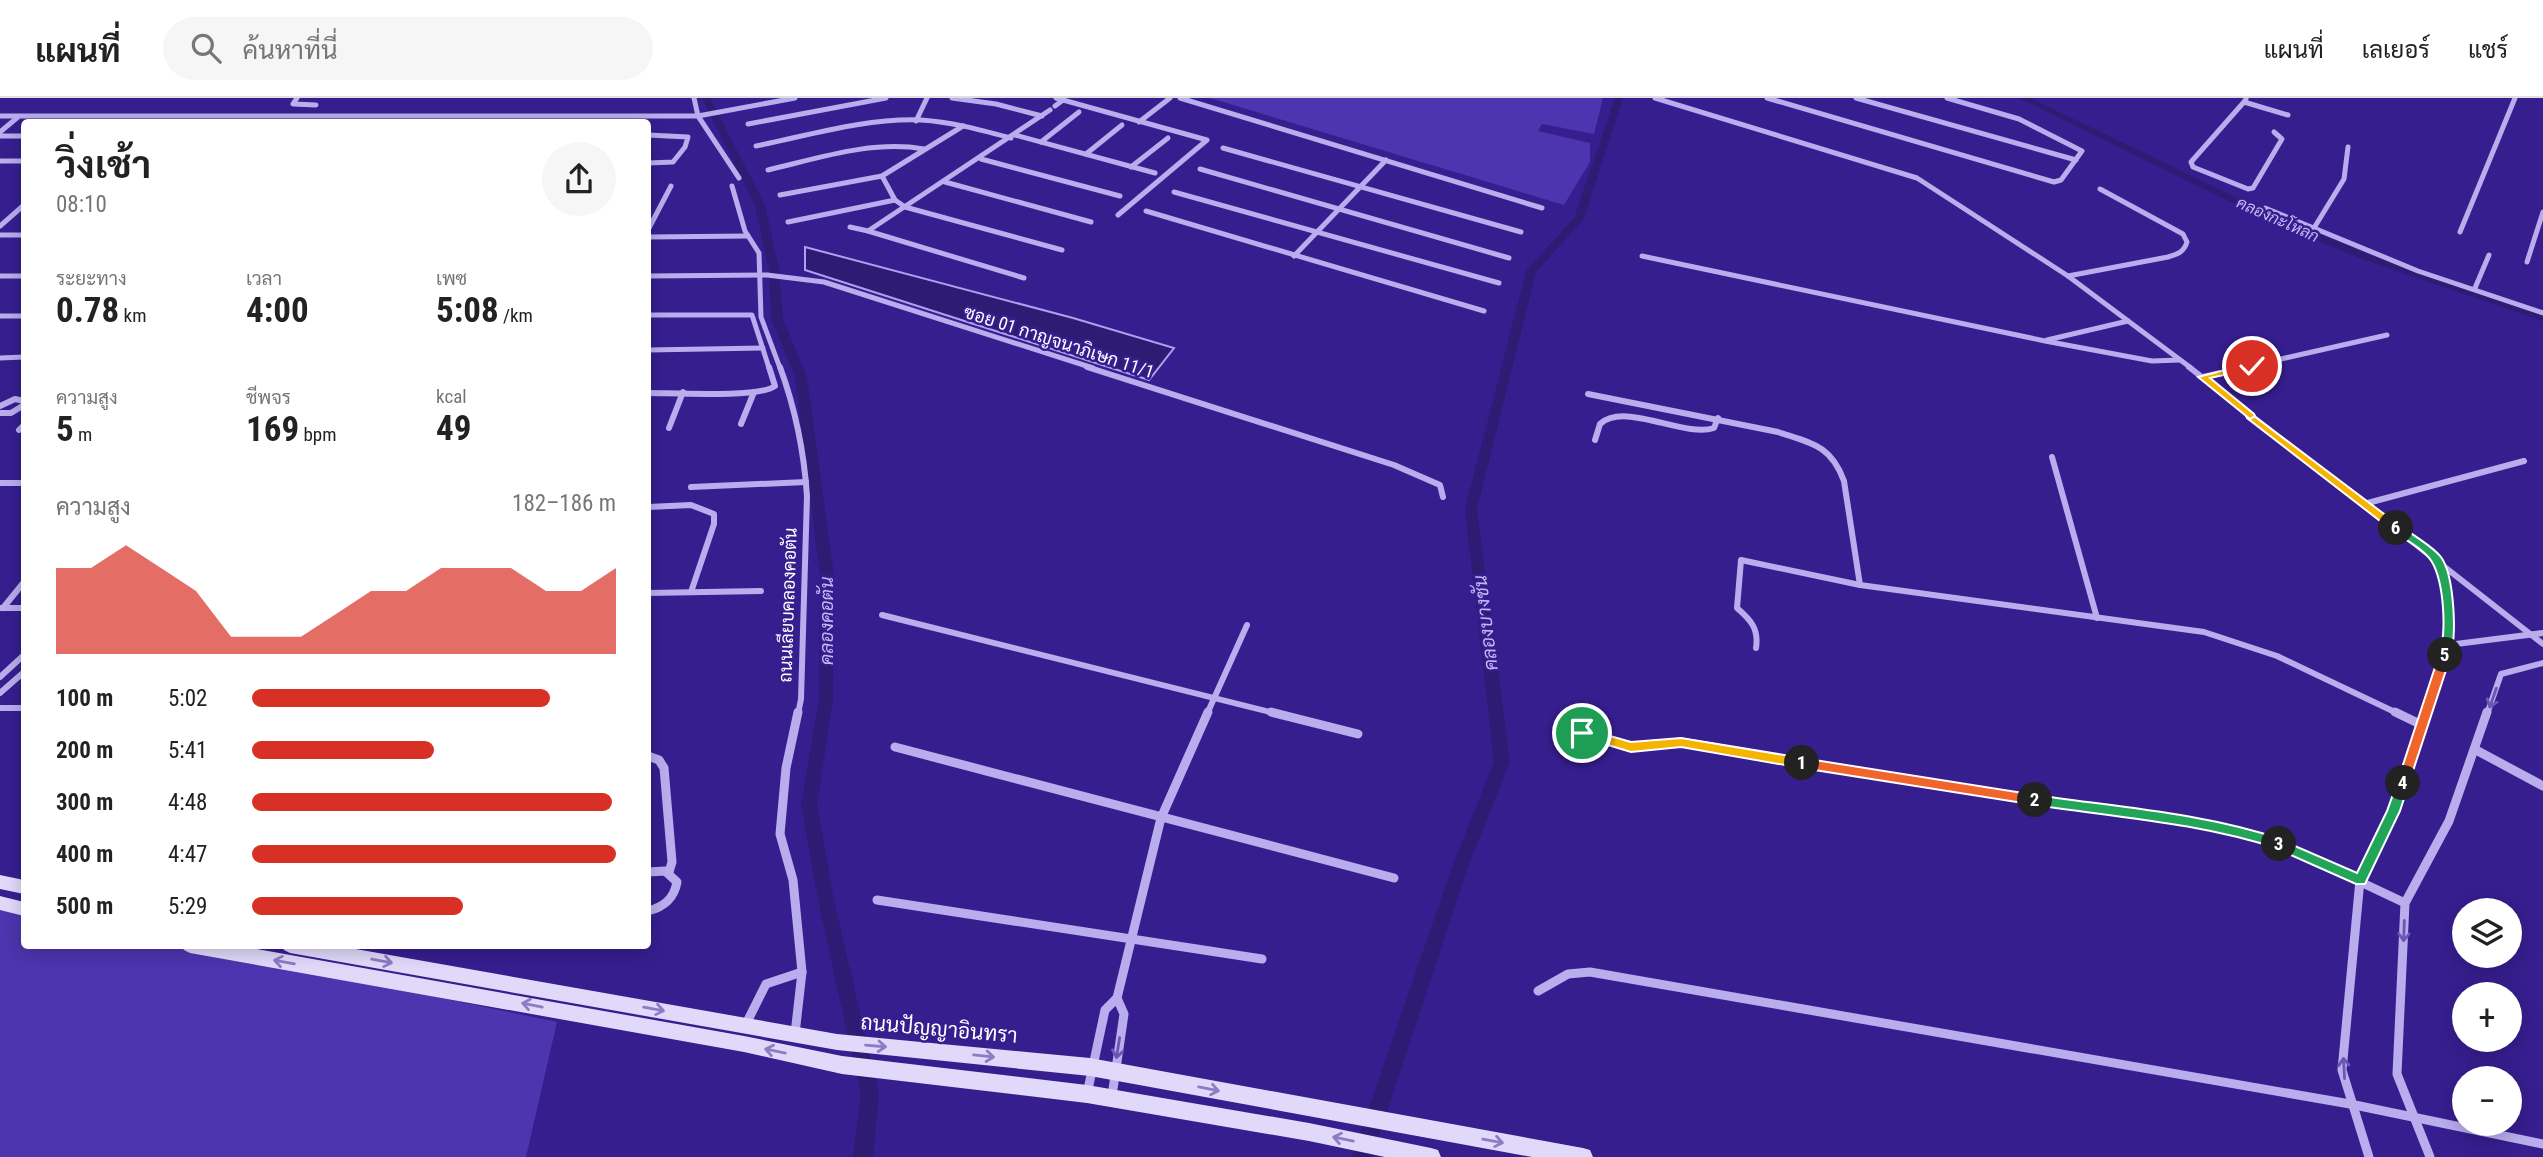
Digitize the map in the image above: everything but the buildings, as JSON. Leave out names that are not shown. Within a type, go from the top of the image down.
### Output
[{"type":"main road","points":[[0,882],[21,886]]},
{"type":"main road","points":[[0,904],[21,908]]},
{"type":"main road","points":[[212,949],[744,1044],[842,1065],[1087,1094],[1309,1132],[1428,1156]]},
{"type":"main road","name":"ถนนปัญญาอินทรา","points":[[313,949],[836,1042],[1115,1071],[1320,1111],[1583,1157]]},
{"type":"main road","points":[[599,1019],[610,1001]]},
{"type":"street","points":[[297,98],[293,104],[316,104]]},
{"type":"street","points":[[694,98],[701,115],[739,178]]},
{"type":"street","points":[[2,118],[701,115],[795,98]]},
{"type":"street","points":[[748,124],[886,98]]},
{"type":"street","points":[[916,121],[927,98]]},
{"type":"street","points":[[952,98],[996,104],[1042,116]]},
{"type":"street","points":[[1056,98],[1207,140],[1118,215]]},
{"type":"street","points":[[1139,122],[1170,98]]},
{"type":"street","points":[[1180,98],[1542,208]]},
{"type":"street","points":[[1655,98],[1917,178],[2068,276],[2203,377],[2543,644]]},
{"type":"street","points":[[1767,98],[2054,181],[2062,180],[2081,149],[2038,127],[1951,99]]},
{"type":"street","points":[[1856,98],[2076,160]]},
{"type":"street","points":[[2460,232],[2515,98]]},
{"type":"street","points":[[868,231],[981,159],[1063,100]]},
{"type":"street","points":[[2274,132],[2282,139],[2253,188],[2248,189],[2193,167],[2192,162],[2245,100],[2288,115]]},
{"type":"street","points":[[1041,142],[1079,112]]},
{"type":"street","points":[[0,134],[19,116]]},
{"type":"street","points":[[756,146],[880,122],[916,121],[964,126],[1041,142],[1155,173]]},
{"type":"street","points":[[1086,154],[1122,125]]},
{"type":"street","points":[[780,195],[882,176],[964,126]]},
{"type":"street","points":[[0,134],[21,136]]},
{"type":"street","points":[[651,135],[688,137],[685,147],[673,162],[651,163]]},
{"type":"street","points":[[1131,167],[1168,138]]},
{"type":"street","points":[[768,170],[883,146],[903,145],[925,149]]},
{"type":"street","points":[[2315,228],[2344,178],[2348,147]]},
{"type":"street","points":[[1223,148],[1521,232]]},
{"type":"street","points":[[15,161],[21,156]]},
{"type":"street","points":[[981,159],[1120,196]]},
{"type":"street","points":[[1294,256],[1386,160]]},
{"type":"street","points":[[0,161],[21,161]]},
{"type":"street","points":[[1200,169],[1509,258]]},
{"type":"street","points":[[882,176],[894,200],[905,207],[1062,250]]},
{"type":"street","points":[[945,182],[1091,222]]},
{"type":"street","points":[[651,224],[671,186]]},
{"type":"street","name":"ถนนเลียบคลองคอตัน","points":[[732,186],[748,236],[759,253],[764,275],[761,317],[791,397],[806,482],[801,699],[786,768],[780,834],[793,880],[802,972],[795,1035]]},
{"type":"street","points":[[2068,276],[2164,258],[2179,254],[2186,248],[2188,242],[2183,234],[2100,189]]},
{"type":"street","points":[[1174,192],[1499,284]]},
{"type":"street","points":[[788,222],[894,200]]},
{"type":"street","points":[[0,226],[21,208]]},
{"type":"street","points":[[2265,208],[2418,271],[2543,313]]},
{"type":"street","points":[[1146,211],[1485,311]]},
{"type":"street","points":[[2527,262],[2543,212]]},
{"type":"street","points":[[850,227],[1024,278]]},
{"type":"street","points":[[0,235],[21,235]]},
{"type":"street","points":[[651,237],[748,236]]},
{"type":"street","points":[[2475,288],[2489,255]]},
{"type":"street","points":[[1642,257],[2045,341],[2152,360],[2180,360]]},
{"type":"street","points":[[0,276],[21,276]]},
{"type":"street","name":"ซอย 01 กาญจนาภิเษก 11/1","points":[[651,276],[782,276],[843,288],[1332,444],[1440,485],[1443,497]]},
{"type":"street","points":[[651,315],[750,315],[775,386],[754,392],[651,393]]},
{"type":"street","points":[[0,316],[21,316]]},
{"type":"street","points":[[2045,341],[2128,321]]},
{"type":"street","points":[[2203,377],[2387,335]]},
{"type":"street","points":[[651,349],[763,348]]},
{"type":"street","points":[[0,358],[21,357]]},
{"type":"street","points":[[741,424],[754,392]]},
{"type":"street","points":[[0,406],[21,393]]},
{"type":"street","points":[[669,428],[683,393]]},
{"type":"street","points":[[1588,394],[1778,432],[1808,442],[1832,456],[1845,485],[1860,585]]},
{"type":"street","points":[[15,399],[21,402]]},
{"type":"street","points":[[0,413],[11,413],[21,405]]},
{"type":"street","points":[[1595,440],[1599,425],[1607,418],[1622,416],[1702,432],[1716,426],[1718,418]]},
{"type":"street","points":[[2052,457],[2097,618]]},
{"type":"street","points":[[2364,504],[2524,461]]},
{"type":"street","points":[[691,487],[806,482]]},
{"type":"street","points":[[0,483],[21,483]]},
{"type":"street","points":[[651,507],[692,506],[706,508],[713,514],[714,524],[691,593]]},
{"type":"street","points":[[2369,1157],[2350,1104],[2342,1070],[2360,880],[2394,811],[2448,645],[2448,600],[2437,559]]},
{"type":"street","points":[[1756,648],[1759,635],[1755,624],[1737,608],[1741,561],[1925,596],[2204,632],[2245,644],[2316,673],[2422,725]]},
{"type":"street","points":[[1,608],[21,585]]},
{"type":"street","points":[[651,593],[761,591]]},
{"type":"street","points":[[1,608],[21,608]]},
{"type":"street","points":[[883,615],[1358,734]]},
{"type":"street","points":[[1087,1094],[1090,1067],[1105,1010],[1117,998],[1161,818],[1247,625]]},
{"type":"street","points":[[2448,645],[2543,633]]},
{"type":"street","points":[[0,677],[21,658]]},
{"type":"street","points":[[2430,1157],[2397,1074],[2405,903],[2449,821],[2501,674],[2543,663]]},
{"type":"street","points":[[0,693],[21,675]]},
{"type":"street","points":[[0,708],[21,708]]},
{"type":"street","points":[[1582,733],[1631,747],[1681,743],[1983,792],[2203,824],[2250,834],[2282,845],[2405,903]]},
{"type":"street","points":[[895,747],[1394,878]]},
{"type":"street","points":[[2476,750],[2543,786]]},
{"type":"street","points":[[651,757],[659,760],[664,768],[672,862],[669,872]]},
{"type":"street","points":[[651,872],[669,872],[677,882],[674,895],[662,906],[651,910]]},
{"type":"street","points":[[877,900],[1262,959]]},
{"type":"street","points":[[745,1026],[766,984],[802,972]]},
{"type":"street","points":[[1538,990],[1568,974],[1590,972],[2350,1104],[2543,1144]]},
{"type":"street","points":[[1111,1099],[1124,1014],[1117,998]]},
{"type":"shaded area","points":[[1210,98],[1603,98],[1594,134],[1542,124],[1538,131],[1590,143],[1590,162],[1564,205]]},
{"type":"shaded area","points":[[805,247],[1073,318],[1174,348],[1149,380],[805,270]]},
{"type":"shaded area","points":[[0,906],[21,910],[21,949],[206,949],[557,1022],[526,1157],[0,1157]]},
{"type":"waterway","name":"คลองคอตัน","points":[[706,98],[760,205],[774,270],[777,319],[801,377],[827,576],[826,699],[809,804],[826,900],[870,1095],[863,1157]]},
{"type":"waterway","name":"คลองบางชัน","points":[[1362,1157],[1460,867],[1502,762],[1471,509],[1531,271],[1579,219],[1619,98]]},
{"type":"waterway","name":"คลองกะโหลก","points":[[2023,98],[2267,216],[2366,257],[2543,318]]},
{"type":"route","points":[[1582,733],[1631,747],[1681,743],[1983,792],[2203,824],[2250,834],[2282,845],[2360,880],[2394,811],[2448,645],[2448,600],[2437,559],[2203,377],[2252,366]]}]
